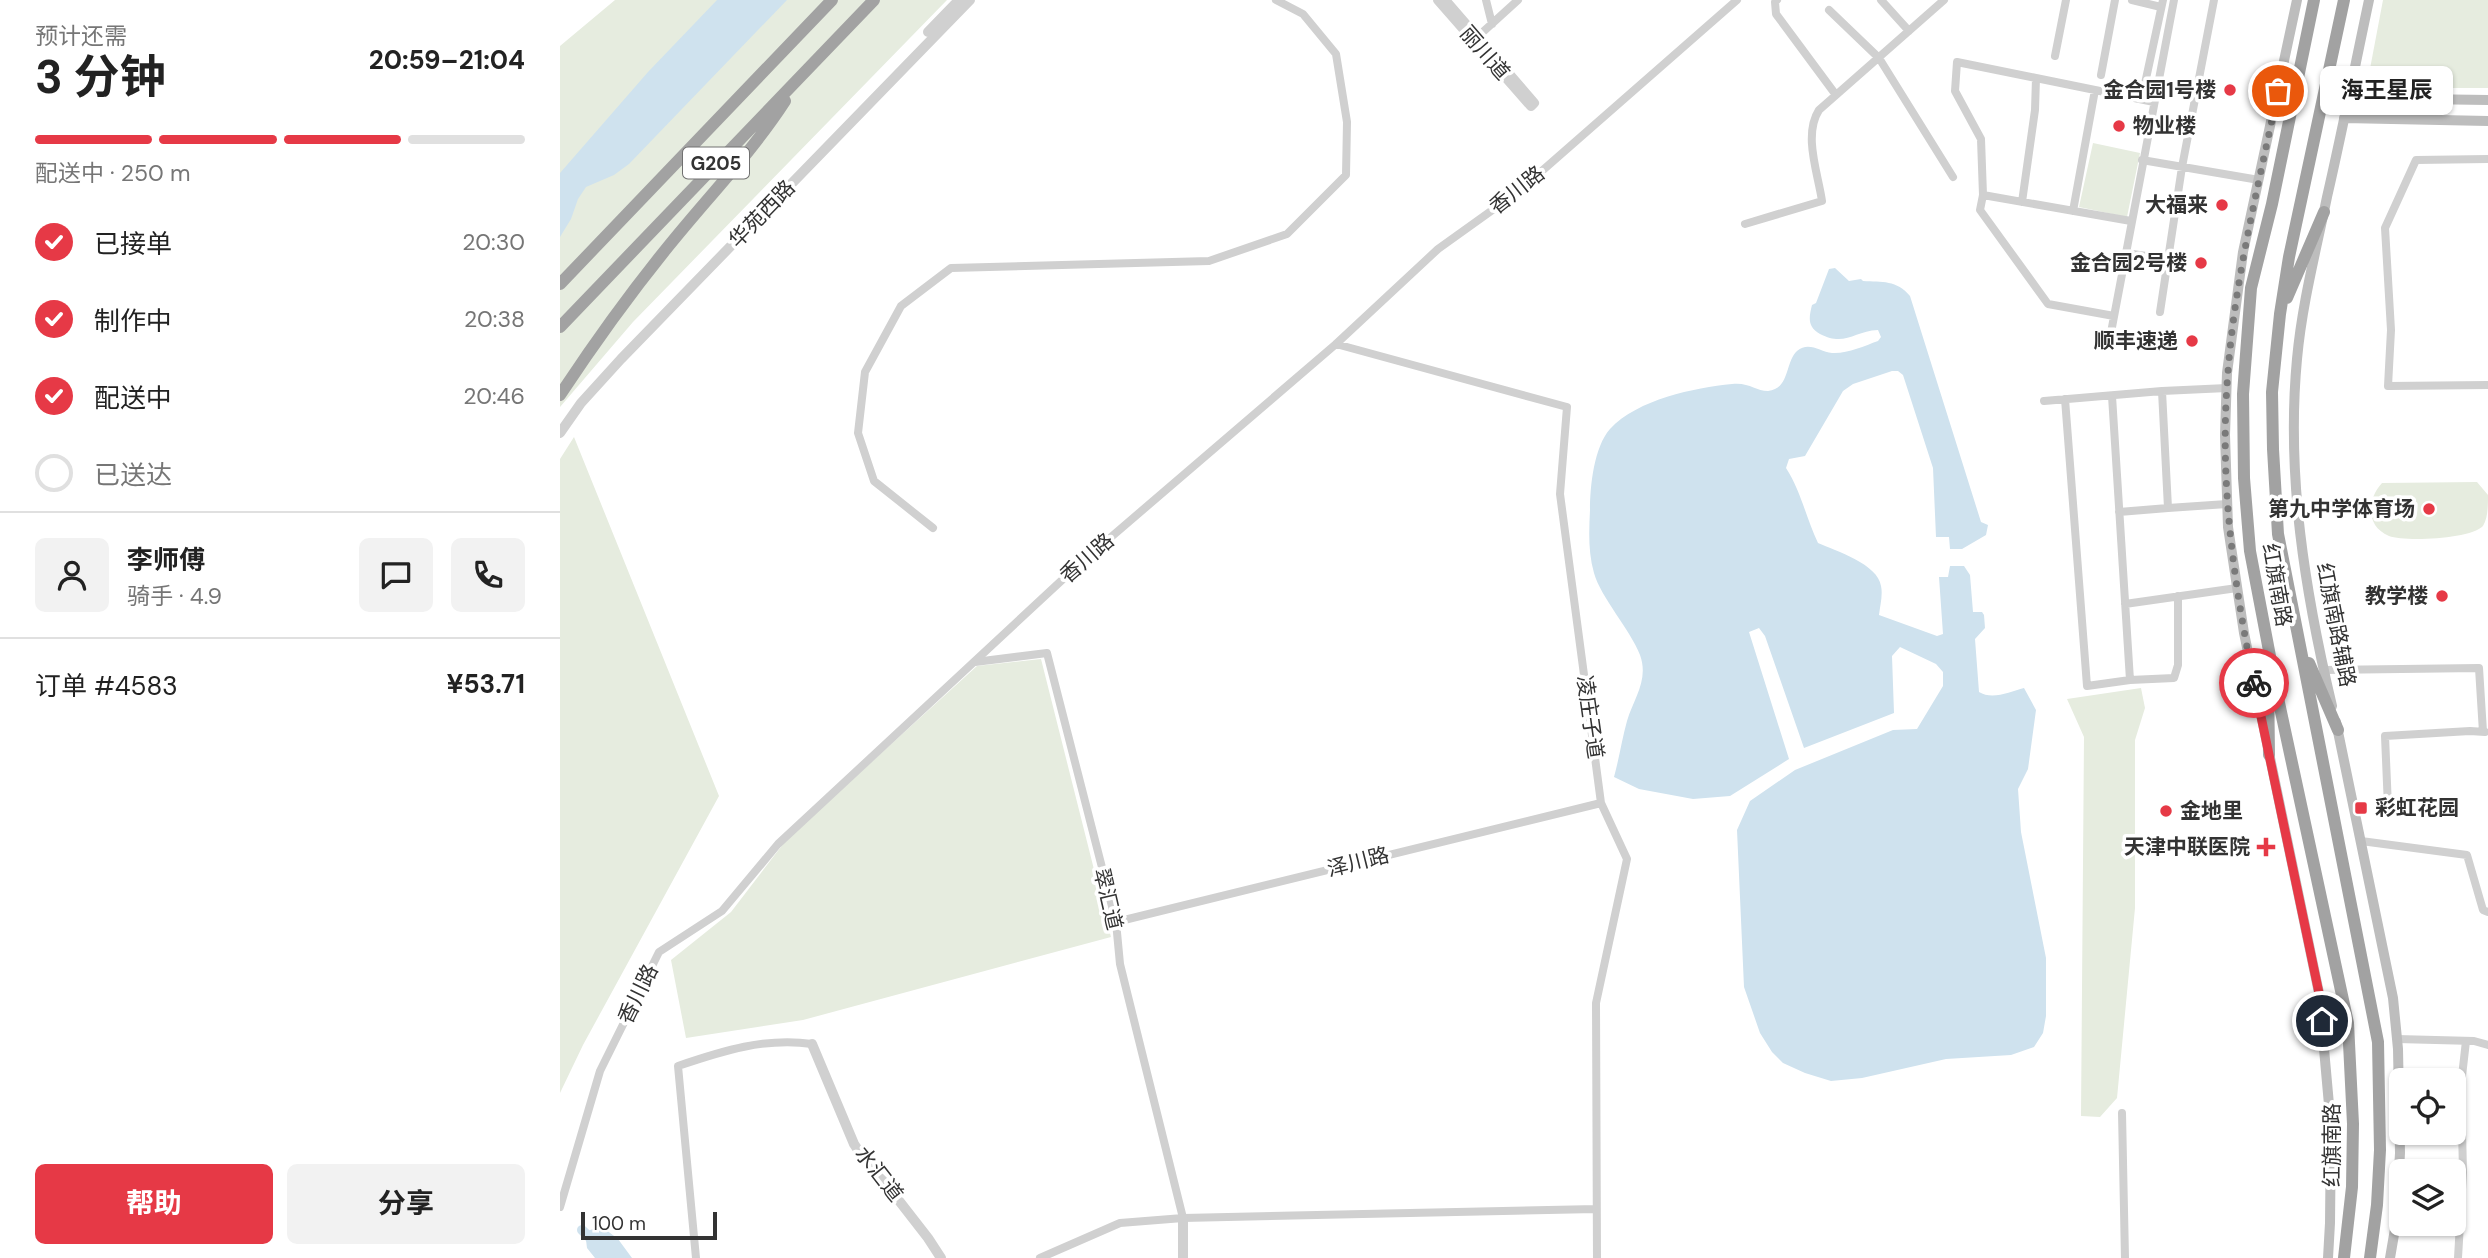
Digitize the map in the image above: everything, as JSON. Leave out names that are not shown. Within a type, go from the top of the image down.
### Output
[{"type":"highway","name":"G205","points":[[560,284],[832,0]]},
{"type":"highway","name":"G205","points":[[560,327],[874,0]]},
{"type":"highway","name":"红旗南路","points":[[2314,0],[2252,288],[2243,394],[2244,478],[2250,551],[2267,642],[2348,1023],[2353,1124],[2352,1187],[2344,1258]]},
{"type":"highway","name":"红旗南路","points":[[2344,0],[2289,257],[2272,391],[2273,449],[2278,534],[2378,1042],[2380,1150],[2370,1258]]},
{"type":"highway","points":[[560,394],[645,275],[766,129],[797,83]]},
{"type":"highway","points":[[2280,314],[2324,212]]},
{"type":"highway","points":[[2299,640],[2338,730]]},
{"type":"highway","points":[[2267,642],[2269,755]]},
{"type":"main road","points":[[2297,0],[2243,252],[2232,325],[2225,435],[2228,527],[2237,588],[2319,993],[2331,1127],[2328,1258]]},
{"type":"main road","name":"红旗南路辅路","points":[[2369,0],[2302,321],[2294,419],[2299,523],[2307,587],[2393,998],[2397,1039],[2400,1153],[2396,1223],[2390,1258]]},
{"type":"main road","points":[[2348,98],[2488,100]]},
{"type":"main road","points":[[2344,118],[2488,121]]},
{"type":"street","name":"华苑西路","points":[[560,422],[630,340],[959,0]]},
{"type":"street","name":"华苑西路","points":[[560,433],[581,403],[621,359],[970,0]]},
{"type":"street","points":[[933,528],[874,481],[859,433],[865,372],[901,306],[951,268],[1209,261],[1286,234],[1346,175],[1347,122],[1336,54],[1303,14],[1276,0]]},
{"type":"street","name":"丽川道","points":[[1438,0],[1533,104]]},
{"type":"street","name":"丽川道","points":[[1445,0],[1475,38]]},
{"type":"street","points":[[1486,0],[1492,24]]},
{"type":"street","points":[[1475,38],[1518,0]]},
{"type":"street","name":"香川路","points":[[560,1207],[600,1071],[659,952],[722,911],[778,844],[1075,568],[1336,344],[1438,249],[1519,191],[1737,0]]},
{"type":"street","points":[[1881,0],[1909,31]]},
{"type":"street","points":[[1745,224],[1822,201],[1811,136],[1812,122],[1819,110],[1944,0]]},
{"type":"street","points":[[2055,56],[2066,0]]},
{"type":"street","points":[[2101,75],[2115,0]]},
{"type":"street","points":[[2132,0],[2162,3],[2144,88]]},
{"type":"street","points":[[2109,343],[2174,0]]},
{"type":"street","points":[[2160,312],[2182,167],[2214,0]]},
{"type":"street","points":[[1775,1],[1776,14],[1836,95]]},
{"type":"street","points":[[1829,10],[1879,58],[1954,177]]},
{"type":"street","points":[[2114,316],[2048,304],[1980,210],[1983,195],[1980,139],[1955,91],[1957,62],[2154,102]]},
{"type":"street","points":[[2022,202],[2035,110],[2036,78]]},
{"type":"street","points":[[2073,211],[2095,90]]},
{"type":"street","points":[[2488,159],[2416,160],[2385,228],[2391,330],[2388,386],[2488,385]]},
{"type":"street","points":[[2142,160],[2259,180]]},
{"type":"street","points":[[1983,195],[2131,221]]},
{"type":"street","points":[[2125,253],[2168,259]]},
{"type":"street","name":"凌庄子道","points":[[1336,344],[1567,407],[1560,494],[1601,803],[1627,859],[1596,1003],[1597,1258]]},
{"type":"street","points":[[2044,401],[2227,388]]},
{"type":"street","points":[[2162,391],[2168,508]]},
{"type":"street","points":[[2112,396],[2130,680]]},
{"type":"street","points":[[2065,399],[2087,686],[2174,678],[2178,666],[2178,596]]},
{"type":"street","points":[[2119,512],[2227,504]]},
{"type":"street","points":[[2125,604],[2237,588]]},
{"type":"street","name":"翠汇道","points":[[973,663],[1047,653],[1115,922],[1120,964],[1183,1219]]},
{"type":"street","points":[[2324,670],[2479,668],[2485,732],[2385,736],[2388,807]]},
{"type":"street","name":"泽川路","points":[[1115,922],[1601,803]]},
{"type":"street","points":[[2361,841],[2466,855],[2483,910],[2488,912]]},
{"type":"street","points":[[2397,1039],[2485,1044],[2488,1035]]},
{"type":"street","points":[[696,1258],[678,1066],[728,1049],[790,1041],[812,1044]]},
{"type":"street","points":[[2458,1258],[2463,1172],[2461,1085],[2466,1041]]},
{"type":"street","name":"水汇道","points":[[812,1044],[854,1144],[870,1168],[887,1184],[920,1227],[941,1258]]},
{"type":"street","points":[[2122,1113],[2124,1258]]},
{"type":"street","points":[[1041,1258],[1120,1223],[1183,1219],[1596,1209]]},
{"type":"street","points":[[1183,1219],[1183,1258]]},
{"type":"shaded area","points":[[615,0],[947,0],[633,322],[560,407],[560,46]]},
{"type":"shaded area","points":[[2383,0],[2488,0],[2488,88],[2380,88],[2369,74]]},
{"type":"shaded area","points":[[2093,143],[2140,153],[2127,217],[2079,207]]},
{"type":"shaded area","points":[[574,437],[719,796],[583,1045],[560,1093],[560,459]]},
{"type":"shaded area","name":"第九中学体育场","points":[[2477,482],[2488,495],[2487,515],[2483,526],[2466,534],[2423,539],[2397,538],[2381,532],[2372,519],[2371,504],[2382,483]]},
{"type":"shaded area","points":[[1041,659],[1111,937],[803,1020],[686,1038],[671,960],[731,912],[787,839],[977,666]]},
{"type":"shaded area","points":[[2141,688],[2145,708],[2135,740],[2135,908],[2117,1098],[2100,1117],[2081,1116],[2084,737],[2067,699]]},
{"type":"water","points":[[717,0],[787,0],[629,164],[614,175],[586,187],[560,237],[560,173],[648,72]]},
{"type":"water","points":[[1835,268],[1849,281],[1861,279],[1889,283],[1900,287],[1910,296],[1981,522],[1988,525],[1986,535],[1962,549],[1950,549],[1949,537],[1936,537],[1933,468],[1903,375],[1898,371],[1853,384],[1843,391],[1805,456],[1789,459],[1786,468],[1796,486],[1818,543],[1855,559],[1878,578],[1882,593],[1879,615],[1937,636],[1943,634],[1939,577],[1948,577],[1950,566],[1964,566],[1970,575],[1973,612],[1982,612],[1984,615],[1985,628],[1975,639],[1979,692],[1995,695],[2024,688],[2036,710],[2028,769],[2018,789],[2021,832],[2046,958],[2046,1016],[2043,1033],[2034,1047],[2011,1055],[1946,1059],[1862,1078],[1831,1081],[1783,1063],[1760,1033],[1744,987],[1737,830],[1750,801],[1795,770],[1893,730],[1917,729],[1943,686],[1943,672],[1936,664],[1900,647],[1892,656],[1894,713],[1804,748],[1765,636],[1759,628],[1749,632],[1789,759],[1730,796],[1693,799],[1639,789],[1614,777],[1627,721],[1642,681],[1642,664],[1630,635],[1598,583],[1591,557],[1589,534],[1591,490],[1597,456],[1610,429],[1622,419],[1651,403],[1701,388],[1738,384],[1764,391],[1775,389],[1784,380],[1793,356],[1801,348],[1810,347],[1838,353],[1878,341],[1881,337],[1878,330],[1836,339],[1820,334],[1811,325],[1812,305],[1816,303],[1829,269]]},
{"type":"water","points":[[601,1226],[618,1239],[632,1258],[595,1258],[587,1248],[585,1232]]},
{"type":"waterway","points":[[582,1230],[611,1258]]},
{"type":"way so far","points":[[2254,683],[2228,527],[2225,435],[2227,373],[2243,252],[2278,91]]},
{"type":"place","name":"金合园1号楼","points":[[2230,90]]},
{"type":"place","name":"海王星辰","points":[[2278,91]]},
{"type":"place","name":"物业楼","points":[[2119,126]]},
{"type":"place","name":"大福来","points":[[2222,205]]},
{"type":"place","name":"金合园2号楼","points":[[2201,263]]},
{"type":"place","name":"顺丰速递","points":[[2192,341]]},
{"type":"place","name":"第九中学体育场","points":[[2429,509]]},
{"type":"place","name":"教学楼","points":[[2442,596]]},
{"type":"place","name":"彩虹花园","points":[[2361,808]]},
{"type":"place","name":"金地里","points":[[2166,811]]},
{"type":"place","name":"天津中联医院","points":[[2266,847]]},
{"type":"route","points":[[2254,683],[2319,993],[2322,1021]]}]
